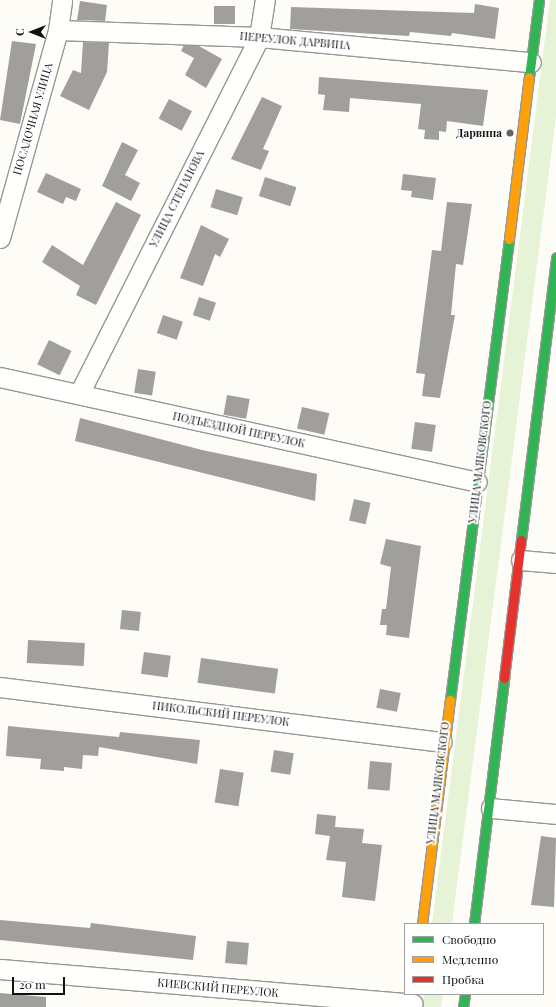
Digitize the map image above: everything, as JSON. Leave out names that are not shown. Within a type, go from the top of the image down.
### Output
[{"type":"street","name":"ПОСАДОЧНАЯ УЛИЦА","points":[[0,238],[58,30],[62,0]]},
{"type":"street","name":"УЛИЦА СТЕПАНОВА","points":[[79,394],[259,37],[265,0]]},
{"type":"street","name":"УЛИЦА МАЯКОВСКОГО","points":[[422,923],[442,742],[539,0]]},
{"type":"street","name":"ПЕРЕУЛОК ДАРВИНА","points":[[58,30],[259,37],[531,62]]},
{"type":"street","points":[[474,923],[490,808],[552,311],[556,257]]},
{"type":"street","name":"ПОДЪЕЗДНОЙ ПЕРЕУЛОК","points":[[0,377],[477,482]]},
{"type":"street","points":[[521,560],[556,563]]},
{"type":"street","name":"НИКОЛЬСКИЙ ПЕРЕУЛОК","points":[[0,687],[442,742]]},
{"type":"street","points":[[490,808],[556,814]]},
{"type":"street","name":"КИЕВСКИЙ ПЕРЕУЛОК","points":[[0,969],[413,1002]]},
{"type":"street","points":[[463,1007],[465,995]]},
{"type":"green space","points":[[550,0],[556,0],[556,117],[452,923],[432,923]]},
{"type":"green space","points":[[424,995],[443,995],[441,1007],[422,1007]]},
{"type":"building","points":[[80,1],[107,5],[105,21],[77,20]]},
{"type":"building","points":[[475,4],[499,8],[495,39],[452,33],[451,36],[410,32],[409,36],[290,29],[291,7],[474,13]]},
{"type":"building","points":[[214,6],[235,6],[235,24],[214,24]]},
{"type":"building","points":[[12,41],[36,44],[20,124],[0,120]]},
{"type":"building","points":[[83,42],[109,43],[107,72],[89,110],[60,96],[73,70],[81,73]]},
{"type":"building","points":[[184,45],[199,46],[222,59],[206,88],[185,75],[194,58],[181,51]]},
{"type":"building","points":[[319,77],[488,90],[483,126],[447,121],[446,132],[439,131],[439,140],[424,139],[425,130],[418,129],[421,104],[350,98],[349,112],[323,110],[325,95],[318,94]]},
{"type":"building","points":[[262,97],[282,106],[263,149],[269,151],[261,170],[231,159]]},
{"type":"building","points":[[169,99],[192,111],[182,131],[159,118]]},
{"type":"building","points":[[122,142],[138,150],[125,175],[140,183],[131,201],[102,186]]},
{"type":"building","points":[[46,173],[81,189],[76,201],[66,197],[63,204],[37,192]]},
{"type":"building","points":[[403,174],[436,178],[433,200],[411,197],[412,191],[401,190]]},
{"type":"building","points":[[265,177],[296,187],[290,206],[259,196]]},
{"type":"building","points":[[216,189],[243,197],[237,215],[210,207]]},
{"type":"building","points":[[116,202],[141,215],[96,305],[76,295],[80,286],[42,262],[52,245],[83,265]]},
{"type":"building","points":[[447,202],[472,204],[463,265],[456,264],[451,315],[455,315],[440,398],[422,396],[425,374],[416,373],[432,250],[441,251]]},
{"type":"building","points":[[201,225],[229,239],[220,257],[215,254],[203,286],[180,278]]},
{"type":"building","points":[[199,297],[216,303],[210,321],[193,315]]},
{"type":"building","points":[[163,315],[183,322],[177,340],[157,333]]},
{"type":"building","points":[[49,340],[71,351],[60,375],[37,364]]},
{"type":"building","points":[[138,369],[156,372],[152,396],[134,393]]},
{"type":"building","points":[[227,395],[250,399],[246,419],[224,415]]},
{"type":"building","points":[[302,407],[329,413],[324,435],[297,428]]},
{"type":"building","points":[[80,418],[202,450],[317,474],[315,501],[75,441]]},
{"type":"building","points":[[415,422],[436,425],[432,452],[411,449]]},
{"type":"building","points":[[354,499],[371,503],[366,524],[349,520]]},
{"type":"building","points":[[386,539],[421,546],[409,638],[386,635],[387,625],[380,625],[382,609],[386,609],[391,567],[380,564]]},
{"type":"building","points":[[122,610],[141,612],[139,631],[120,629]]},
{"type":"building","points":[[28,640],[85,643],[84,666],[27,663]]},
{"type":"building","points":[[144,652],[171,656],[168,678],[141,674]]},
{"type":"building","points":[[201,658],[278,669],[275,694],[198,683]]},
{"type":"building","points":[[380,689],[401,693],[397,712],[376,708]]},
{"type":"building","points":[[8,726],[119,737],[120,732],[200,740],[197,764],[99,747],[98,756],[83,755],[82,769],[64,767],[64,771],[40,769],[41,759],[6,756]]},
{"type":"building","points":[[274,750],[294,753],[290,775],[271,772]]},
{"type":"building","points":[[370,761],[392,763],[389,791],[368,789]]},
{"type":"building","points":[[220,769],[244,773],[238,806],[215,803]]},
{"type":"building","points":[[317,814],[336,816],[335,827],[364,829],[362,843],[382,845],[375,901],[342,897],[346,862],[326,860],[330,836],[315,834]]},
{"type":"building","points":[[541,836],[556,838],[554,907],[531,905]]},
{"type":"building","points":[[0,920],[90,928],[91,923],[196,936],[193,960],[0,940]]},
{"type":"building","points":[[227,941],[249,943],[247,965],[225,963]]},
{"type":"building","points":[[0,993],[46,997],[46,1007],[0,1007]]},
{"type":"traffic: fast","points":[[529,77],[539,0]]},
{"type":"traffic: fast","points":[[450,700],[509,239]]},
{"type":"traffic: fast","points":[[521,540],[556,257]]},
{"type":"traffic: fast","points":[[474,923],[504,678]]},
{"type":"traffic: fast","points":[[463,1007],[465,995]]},
{"type":"traffic: slow","points":[[509,239],[529,77]]},
{"type":"traffic: slow","points":[[422,923],[450,700]]},
{"type":"traffic: jam","points":[[504,678],[521,540]]},
{"type":"place","name":"Дарвина","points":[[510,133]]}]
